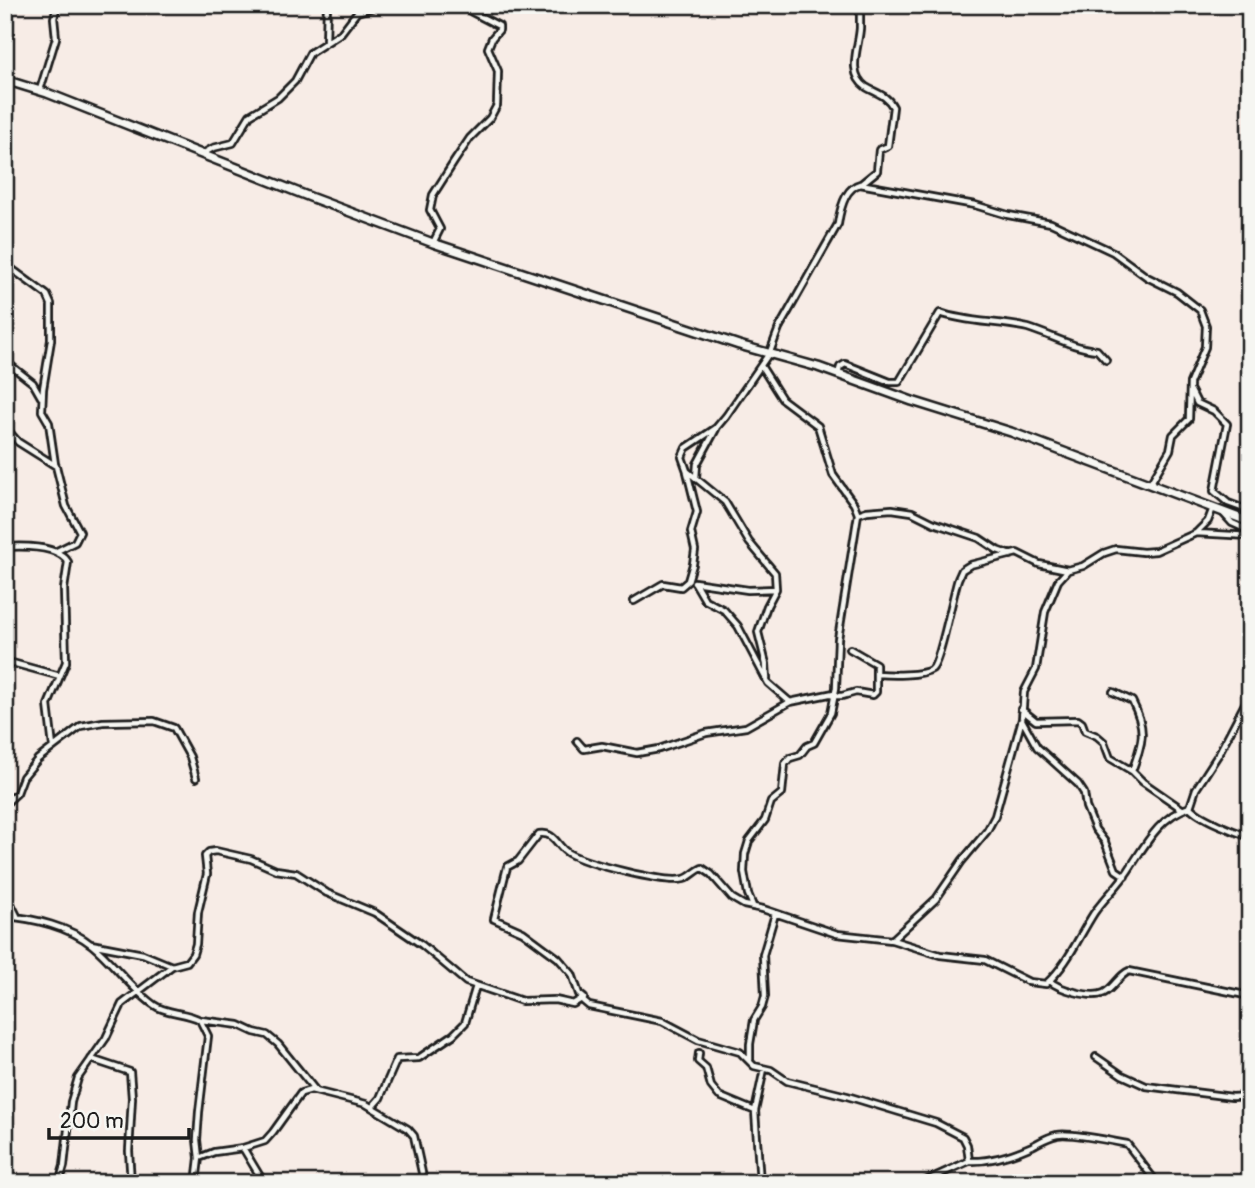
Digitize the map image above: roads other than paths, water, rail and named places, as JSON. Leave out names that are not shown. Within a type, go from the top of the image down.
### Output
[{"type":"highway","points":[[5,80],[40,90],[433,243],[1029,439],[1250,522]]},
{"type":"street","points":[[40,90],[57,38],[54,18],[57,5]]},
{"type":"street","points":[[326,42],[327,5]]},
{"type":"street","points":[[204,153],[212,148],[233,143],[250,115],[281,95],[300,75],[310,53],[341,33],[358,12],[381,5]]},
{"type":"street","points":[[433,243],[440,229],[430,210],[433,195],[470,138],[490,118],[498,99],[498,71],[488,48],[499,26],[463,5]]},
{"type":"street","points":[[696,479],[697,464],[716,428],[770,352],[779,328],[838,224],[848,192],[879,167],[878,153],[888,146],[893,107],[885,97],[864,86],[856,73],[860,5]]},
{"type":"street","points":[[860,184],[1042,220],[1117,254],[1140,273],[1177,292],[1202,313],[1206,326],[1205,347],[1191,379],[1189,419],[1173,435],[1170,450],[1150,484]]},
{"type":"street","points":[[5,264],[47,295],[51,304],[51,340],[42,411],[49,423],[55,464],[66,506],[80,532],[75,542],[57,552]]},
{"type":"street","points":[[838,374],[845,364],[890,382],[898,382],[940,313],[962,319],[1028,328],[1084,349],[1097,350],[1106,360]]},
{"type":"street","points":[[5,361],[33,383],[42,398]]},
{"type":"street","points":[[753,906],[744,873],[747,847],[765,820],[771,802],[782,793],[785,764],[816,740],[830,716],[838,639],[858,514],[833,475],[818,426],[782,399],[761,366]]},
{"type":"street","points":[[1190,390],[1196,403],[1214,411],[1227,424],[1214,491],[1228,503],[1250,511]]},
{"type":"street","points":[[5,427],[18,442],[55,464]]},
{"type":"street","points":[[634,601],[654,592],[663,584],[684,586],[690,576],[695,555],[691,532],[697,512],[682,459],[684,450],[699,437],[716,428]]},
{"type":"street","points":[[687,471],[725,502],[749,542],[775,573],[776,589],[758,632],[767,680]]},
{"type":"street","points":[[877,674],[920,674],[934,667],[939,657],[960,573],[970,565],[1021,554],[1040,564],[1068,570],[1083,566],[1116,549],[1156,551],[1196,533],[1208,521],[1213,508]]},
{"type":"street","points":[[858,514],[892,509],[912,512],[934,523],[979,538],[1012,555]]},
{"type":"street","points":[[1223,512],[1228,520],[1250,534]]},
{"type":"street","points":[[1196,533],[1227,537],[1250,534]]},
{"type":"street","points":[[5,547],[57,552],[65,557],[69,566],[64,589],[66,662],[48,705],[53,748]]},
{"type":"street","points":[[892,940],[936,899],[992,823],[1022,719],[1021,709],[1026,685],[1036,669],[1046,607],[1058,580],[1068,570]]},
{"type":"street","points":[[690,576],[705,600],[724,610],[741,629],[767,680],[790,702]]},
{"type":"street","points":[[695,583],[748,590],[776,589]]},
{"type":"street","points":[[577,741],[584,749],[602,746],[642,753],[706,733],[746,727],[790,702],[834,694],[842,696],[853,692],[873,695],[877,692],[874,662],[850,649]]},
{"type":"street","points":[[5,661],[60,676]]},
{"type":"street","points":[[1113,692],[1132,701],[1143,727],[1143,738],[1132,771]]},
{"type":"street","points":[[1190,807],[1196,789],[1218,755],[1250,694]]},
{"type":"street","points":[[1021,709],[1036,721],[1078,720],[1085,731],[1105,743],[1110,758],[1132,771],[1143,782],[1182,809]]},
{"type":"street","points":[[1022,719],[1037,747],[1078,784],[1084,793],[1095,829],[1105,842],[1116,870],[1125,876]]},
{"type":"street","points":[[5,804],[17,793],[27,770],[74,729],[88,723],[158,722],[176,730],[190,757],[196,778]]},
{"type":"street","points":[[969,1161],[967,1145],[962,1138],[936,1124],[847,1096],[787,1081],[771,1070],[754,1066],[740,1052],[698,1040],[662,1021],[594,1008],[583,1001],[584,998],[579,995],[566,965],[523,932],[493,918],[508,865],[518,861],[539,834],[550,835],[575,857],[651,878],[684,879],[702,868],[711,874],[735,901],[837,934],[892,940],[940,955],[985,960],[1034,984],[1043,985],[1050,981],[1074,950],[1098,908],[1125,876],[1146,841],[1169,818],[1190,807]]},
{"type":"street","points":[[1190,807],[1205,818],[1237,834],[1250,837]]},
{"type":"street","points":[[59,1183],[64,1166],[71,1102],[78,1077],[106,1038],[119,1007],[172,966],[187,962],[195,950],[199,905],[207,874],[205,856],[209,852],[216,851],[251,859],[276,870],[296,873],[324,891],[367,909],[422,945],[460,979],[475,986],[522,1001],[555,1000],[573,1004],[584,998]]},
{"type":"street","points":[[6,898],[18,917]]},
{"type":"street","points":[[750,1060],[755,1017],[765,996],[763,956],[775,914]]},
{"type":"street","points":[[5,916],[18,917],[70,933],[91,944],[143,954],[172,966]]},
{"type":"street","points":[[91,944],[124,980],[157,1007],[200,1020],[239,1024],[267,1035],[278,1044],[316,1090]]},
{"type":"street","points":[[1050,981],[1063,988],[1098,994],[1106,992],[1129,971],[1250,996]]},
{"type":"street","points":[[372,1106],[380,1098],[397,1059],[415,1060],[425,1055],[465,1023],[475,986]]},
{"type":"street","points":[[196,1183],[200,1158],[198,1125],[208,1036],[200,1020]]},
{"type":"street","points":[[699,1053],[698,1061],[706,1068],[714,1090],[725,1099],[755,1111]]},
{"type":"street","points":[[1096,1057],[1122,1075],[1146,1086],[1232,1097],[1250,1096]]},
{"type":"street","points":[[91,1059],[130,1072],[131,1183]]},
{"type":"street","points":[[760,1183],[755,1111],[764,1069]]},
{"type":"street","points":[[200,1158],[214,1152],[243,1148],[265,1141],[301,1093],[316,1090],[372,1106],[412,1132],[423,1183]]},
{"type":"street","points":[[920,1183],[969,1161],[981,1162],[1010,1156],[1046,1138],[1061,1134],[1126,1144],[1157,1183]]},
{"type":"street","points":[[243,1148],[264,1183]]}]
